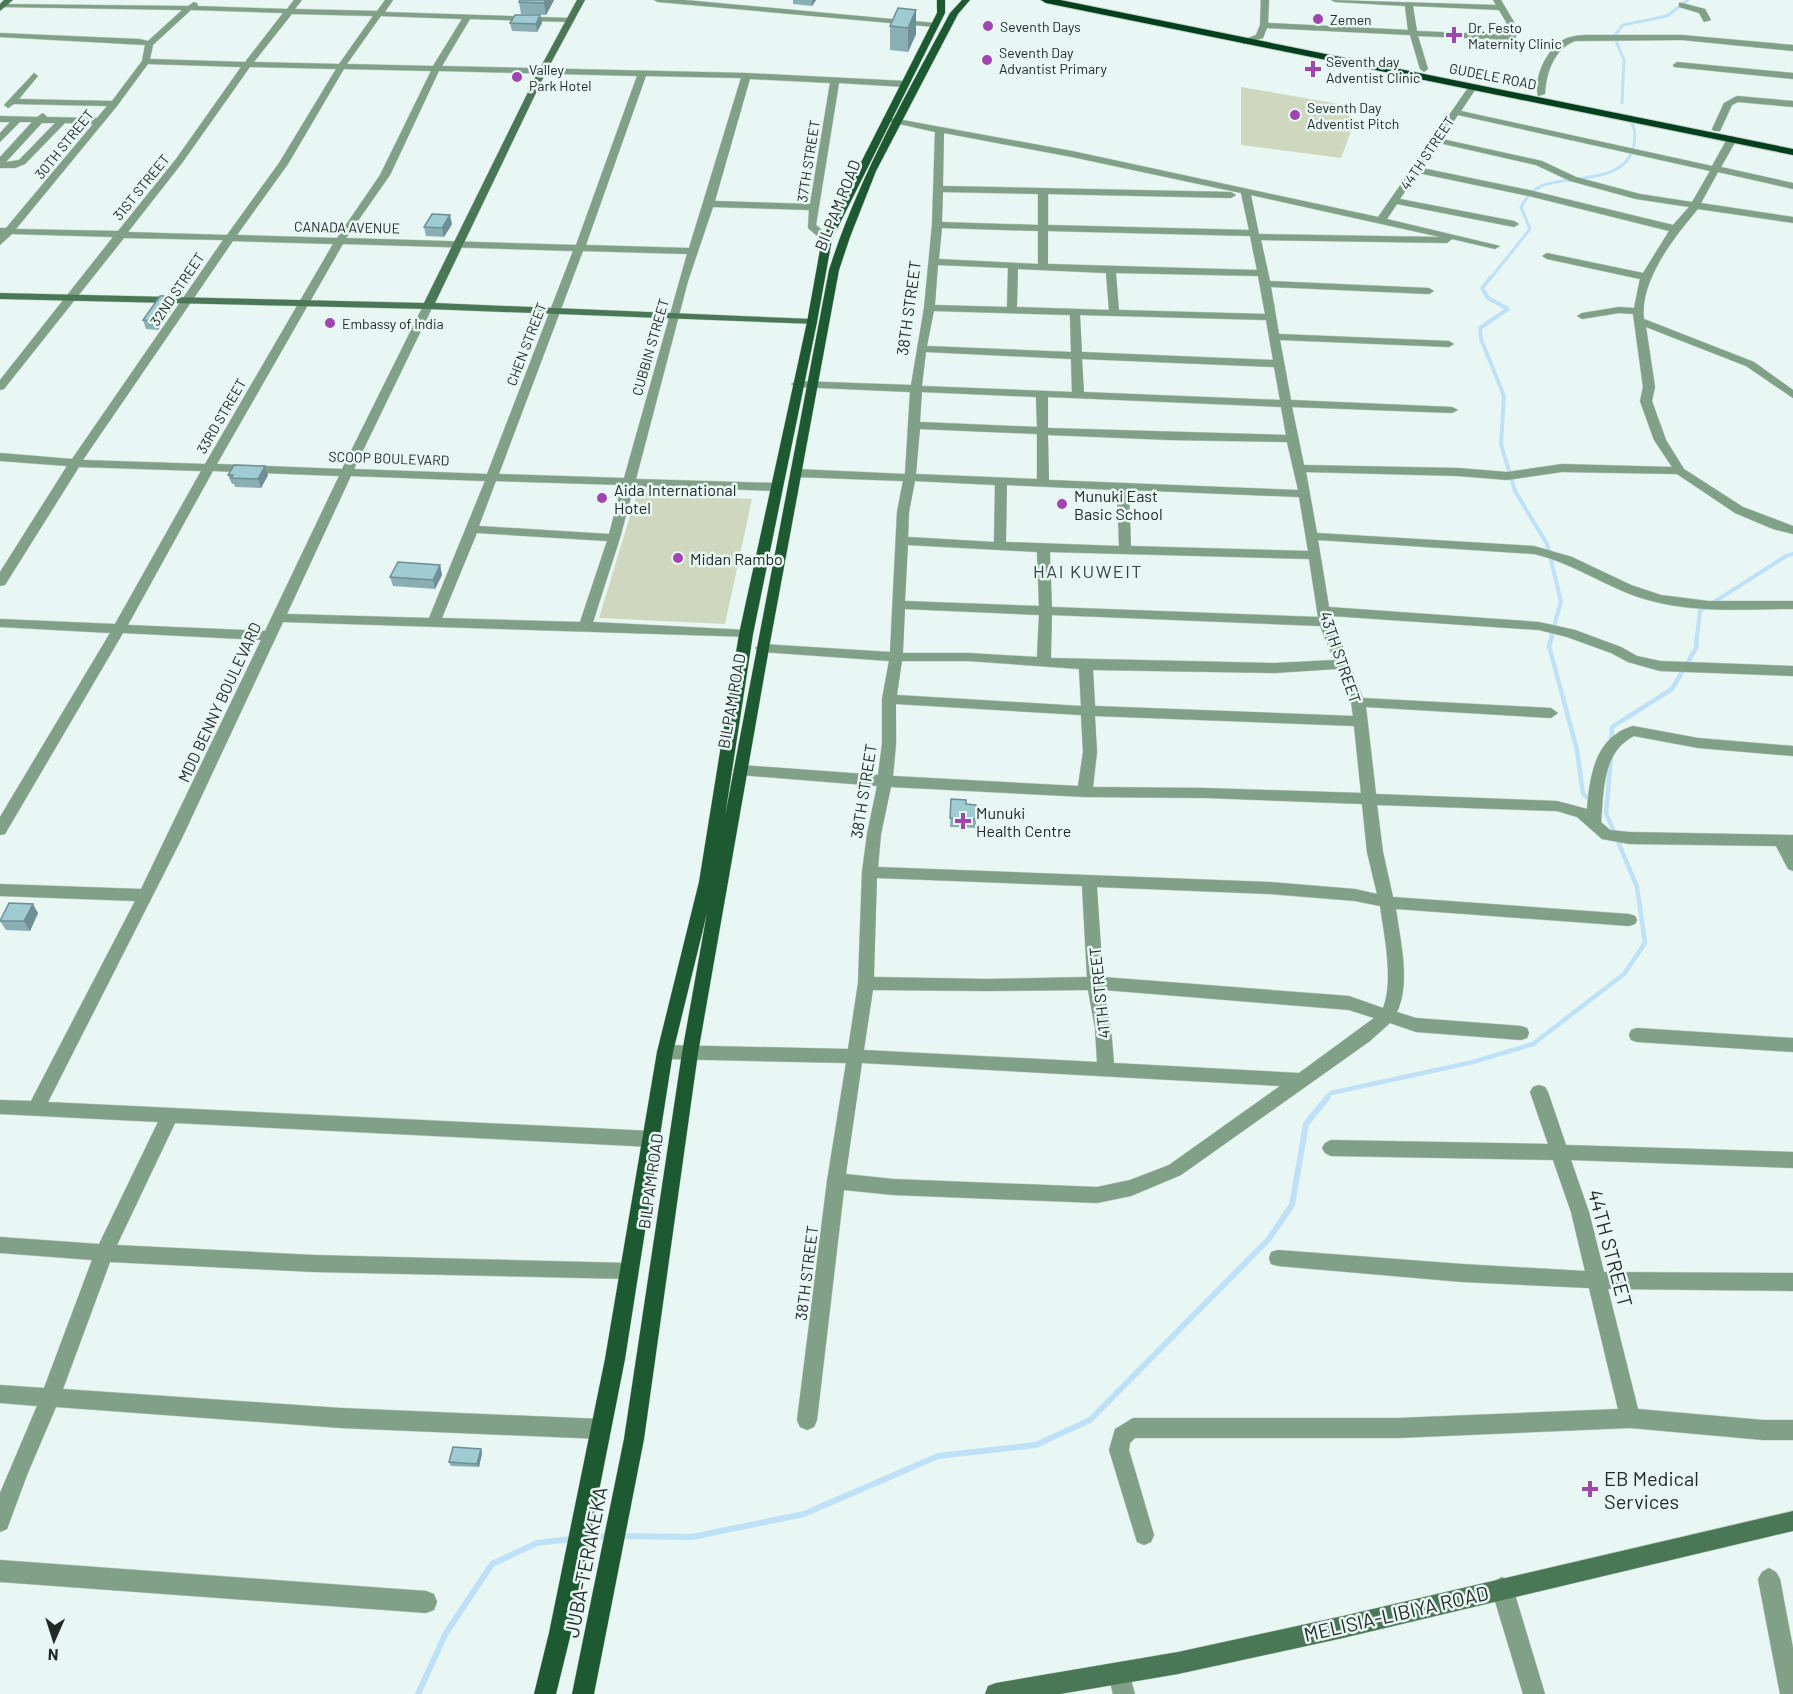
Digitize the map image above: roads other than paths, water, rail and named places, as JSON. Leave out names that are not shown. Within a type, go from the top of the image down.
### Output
[{"type":"highway","name":"GUDELE ROAD","points":[[1046,0],[1793,152]]},
{"type":"highway","name":"GUDELE ROAD","points":[[1086,0],[1793,144]]},
{"type":"main road","name":"BILPAM ROAD","points":[[634,1440],[690,1053],[762,648],[834,270],[843,238],[892,121],[904,84],[941,13],[942,0]]},
{"type":"main road","name":"BILPAM ROAD","points":[[600,1434],[665,1052],[707,882],[746,633],[797,384],[812,322],[827,238],[954,13],[966,0]]},
{"type":"main road","name":"JUBA-TERAKEKA","points":[[546,1694],[600,1434]]},
{"type":"main road","name":"JUBA-TERAKEKA","points":[[583,1694],[634,1440]]},
{"type":"street","points":[[197,0],[149,45],[146,61],[746,76],[904,84]]},
{"type":"street","name":"31ST STREET","points":[[0,387],[180,161],[247,65],[298,0]]},
{"type":"street","name":"32ND STREET","points":[[0,582],[75,463],[283,164],[341,67],[389,0]]},
{"type":"street","points":[[428,306],[457,243],[580,0]]},
{"type":"street","points":[[658,0],[741,4],[935,25]]},
{"type":"street","points":[[1246,42],[1260,36],[1264,25],[1265,0]]},
{"type":"street","points":[[1264,25],[1512,38],[1510,22],[1499,4],[1409,4],[1335,0]]},
{"type":"street","points":[[1409,4],[1413,33],[1424,69]]},
{"type":"street","points":[[4,5],[190,8],[570,20]]},
{"type":"street","points":[[1682,5],[1701,11],[1707,20]]},
{"type":"street","name":"33RD STREET","points":[[0,830],[165,550],[210,466],[340,240],[385,175],[436,69],[467,17]]},
{"type":"street","points":[[0,35],[129,40],[149,45]]},
{"type":"street","points":[[1541,94],[1543,73],[1561,45],[1571,40],[1628,36],[1674,37],[1793,48]]},
{"type":"street","name":"30TH STREET","points":[[0,242],[5,231],[114,104],[146,61]]},
{"type":"street","points":[[1677,65],[1793,76]]},
{"type":"street","name":"CHEN STREET","points":[[433,623],[472,529],[606,179],[642,74]]},
{"type":"street","points":[[0,113],[34,76]]},
{"type":"street","name":"CUBBIN STREET","points":[[585,626],[614,538],[692,251],[709,204],[746,76]]},
{"type":"street","name":"37TH STREET","points":[[827,238],[811,226],[823,143],[836,79]]},
{"type":"street","name":"44TH STREET","points":[[1382,219],[1473,87]]},
{"type":"street","points":[[1717,129],[1728,103],[1737,99],[1793,105]]},
{"type":"street","points":[[11,101],[114,104]]},
{"type":"street","points":[[0,164],[54,102]]},
{"type":"street","points":[[1455,112],[1793,186]]},
{"type":"street","points":[[0,119],[99,121]]},
{"type":"street","points":[[0,139],[17,120]]},
{"type":"street","points":[[0,164],[20,164],[62,121]]},
{"type":"street","points":[[892,121],[1072,154],[1245,193],[1382,219],[1495,246]]},
{"type":"street","name":"38TH STREET","points":[[807,1420],[836,1181],[866,983],[870,872],[889,744],[889,699],[896,657],[903,512],[912,467],[916,389],[937,225],[940,189],[940,130]]},
{"type":"street","points":[[1732,139],[1694,207],[1675,229],[1646,277],[1638,315],[1649,387],[1646,401],[1660,440],[1680,471],[1739,510],[1777,526],[1793,530]]},
{"type":"street","points":[[1436,140],[1539,163],[1573,178],[1639,197],[1793,220]]},
{"type":"street","points":[[1416,170],[1529,193],[1675,229]]},
{"type":"street","points":[[940,189],[1245,193]]},
{"type":"street","points":[[1043,266],[1044,191]]},
{"type":"street","name":"43TH STREET","points":[[1245,193],[1264,279],[1292,439],[1305,494],[1324,616],[1358,702],[1375,852],[1387,902],[1394,952],[1395,996],[1388,1015]]},
{"type":"street","points":[[1394,201],[1514,224]]},
{"type":"street","points":[[709,204],[815,207]]},
{"type":"street","points":[[937,225],[1042,226],[1415,241],[1468,239]]},
{"type":"street","name":"CANADA AVENUE","points":[[5,231],[692,251]]},
{"type":"street","points":[[1547,256],[1646,277]]},
{"type":"street","points":[[932,262],[1043,266],[1429,291]]},
{"type":"street","points":[[1011,309],[1013,266]]},
{"type":"street","points":[[1111,270],[1114,312]]},
{"type":"street","points":[[0,296],[555,310],[812,322]]},
{"type":"street","name":"MDD BENNY BOULEVARD","points":[[36,1109],[146,895],[241,700],[347,471],[428,306]]},
{"type":"street","points":[[928,308],[1270,317]]},
{"type":"street","points":[[1582,316],[1619,310],[1638,315],[1750,364],[1793,395]]},
{"type":"street","points":[[1076,313],[1078,395]]},
{"type":"street","points":[[1274,337],[1449,344]]},
{"type":"street","points":[[921,349],[1279,363]]},
{"type":"street","points":[[797,384],[1452,410]]},
{"type":"street","points":[[1042,394],[1043,484]]},
{"type":"street","points":[[913,424],[1041,431],[1292,439]]},
{"type":"street","name":"SCOOP BOULEVARD","points":[[0,457],[75,463],[777,487]]},
{"type":"street","points":[[1298,468],[1458,472],[1510,476],[1555,468],[1680,471]]},
{"type":"street","points":[[796,473],[1305,494]]},
{"type":"street","points":[[1000,545],[1001,483]]},
{"type":"street","points":[[1123,488],[1125,550]]},
{"type":"street","points":[[472,529],[614,538]]},
{"type":"street","points":[[1311,536],[1534,550],[1566,557],[1634,591],[1660,599],[1686,603],[1793,605]]},
{"type":"street","points":[[902,541],[1043,548],[1314,555]]},
{"type":"street","points":[[1043,548],[1046,578],[1044,663]]},
{"type":"street","points":[[898,605],[1044,611],[1324,616],[1539,626],[1570,633],[1616,650],[1633,659],[1660,666],[1793,671]]},
{"type":"street","points":[[278,618],[585,626],[746,633]]},
{"type":"street","points":[[0,623],[270,636]]},
{"type":"street","points":[[762,648],[896,657],[968,657],[1086,665],[1275,668],[1344,664]]},
{"type":"street","points":[[1085,792],[1090,752],[1086,665]]},
{"type":"street","points":[[889,699],[1088,711],[1359,721]]},
{"type":"street","points":[[1358,702],[1551,713]]},
{"type":"street","points":[[1593,824],[1602,757],[1624,734],[1633,731],[1707,744],[1793,751]]},
{"type":"street","points":[[740,770],[885,782],[1085,792],[1557,806],[1582,813],[1607,835],[1629,838],[1787,841],[1793,865]]},
{"type":"street","points":[[870,872],[1314,891],[1354,895],[1387,902],[1629,920]]},
{"type":"street","name":"41TH STREET","points":[[1089,881],[1095,983],[1103,1028],[1106,1070]]},
{"type":"street","points":[[0,890],[146,895]]},
{"type":"street","points":[[866,983],[987,985],[1095,983],[1349,1003],[1416,1024],[1521,1033]]},
{"type":"street","points":[[836,1181],[893,1187],[1097,1195],[1131,1188],[1175,1170],[1364,1036],[1388,1015]]},
{"type":"street","points":[[1637,1035],[1793,1045]]},
{"type":"street","points":[[665,1052],[855,1056],[1303,1080]]},
{"type":"street","name":"44TH STREET","points":[[1539,1092],[1580,1212],[1630,1418]]},
{"type":"street","points":[[0,1107],[652,1139]]},
{"type":"street","points":[[0,1522],[17,1473],[51,1396],[104,1254],[170,1115]]},
{"type":"street","points":[[1331,1148],[1560,1152],[1793,1160]]},
{"type":"street","points":[[0,1245],[104,1254],[363,1266],[628,1271]]},
{"type":"street","points":[[1278,1258],[1462,1274],[1596,1280],[1793,1282]]},
{"type":"street","points":[[0,1394],[600,1434]]},
{"type":"street","points":[[1144,1535],[1119,1450],[1119,1440],[1125,1432],[1133,1428],[1398,1428],[1630,1418],[1763,1430],[1793,1430]]},
{"type":"street","name":"MELISIA-LIBIYA ROAD","points":[[996,1694],[1121,1684],[1502,1588],[1793,1521]]},
{"type":"street","points":[[0,1571],[426,1602]]},
{"type":"street","points":[[1769,1579],[1791,1694]]},
{"type":"street","points":[[1502,1588],[1534,1694]]},
{"type":"waterway","points":[[1622,103],[1624,60],[1614,36],[1623,25],[1667,16],[1688,0]]},
{"type":"waterway","points":[[1490,279],[1530,229],[1521,207],[1528,196],[1544,185],[1596,176],[1621,166],[1629,158],[1634,145],[1635,136],[1631,122]]},
{"type":"waterway","points":[[1491,277],[1482,288],[1488,298],[1508,309],[1480,328],[1481,339],[1504,396],[1501,444],[1515,491],[1547,544],[1561,601],[1551,637]]},
{"type":"waterway","points":[[1697,637],[1700,611],[1786,556],[1793,554]]},
{"type":"waterway","points":[[1552,636],[1549,646],[1577,750],[1583,794],[1592,801]]},
{"type":"waterway","points":[[1611,744],[1612,727],[1672,689],[1696,648],[1697,636]]},
{"type":"waterway","points":[[1326,1099],[1331,1093],[1473,1062],[1533,1044],[1624,974],[1645,943],[1637,887],[1606,813],[1611,758]]},
{"type":"waterway","points":[[619,1536],[692,1537],[804,1514],[938,1456],[1036,1445],[1090,1420],[1268,1240],[1292,1205],[1306,1124],[1327,1098]]},
{"type":"waterway","points":[[586,1538],[610,1536]]},
{"type":"waterway","points":[[418,1694],[446,1633],[492,1564],[537,1543],[571,1539]]},
{"type":"place","name":"Zemen","points":[[1318,19]]},
{"type":"place","name":"Seventh Days","points":[[988,26]]},
{"type":"place","name":"Dr. Festo Maternity Clinic","points":[[1454,35]]},
{"type":"place","name":"Seventh Day Advantist Primary","points":[[987,60]]},
{"type":"place","name":"Seventh day Adventist Clinic","points":[[1313,69]]},
{"type":"place","name":"Valley Park Hotel","points":[[517,77]]},
{"type":"place","name":"Seventh Day Adventist Pitch","points":[[1295,115]]},
{"type":"place","name":"Embassy of India","points":[[330,323]]},
{"type":"place","name":"Aida International Hotel","points":[[602,498]]},
{"type":"place","name":"Munuki East Basic School","points":[[1062,504]]},
{"type":"place","name":"Midan Rambo","points":[[678,558]]},
{"type":"place","name":"Munuki Health Centre","points":[[963,821]]},
{"type":"place","name":"EB Medical Services","points":[[1590,1489]]},
{"type":"district","name":"HAI KUWEIT","points":[[1088,571]]}]
